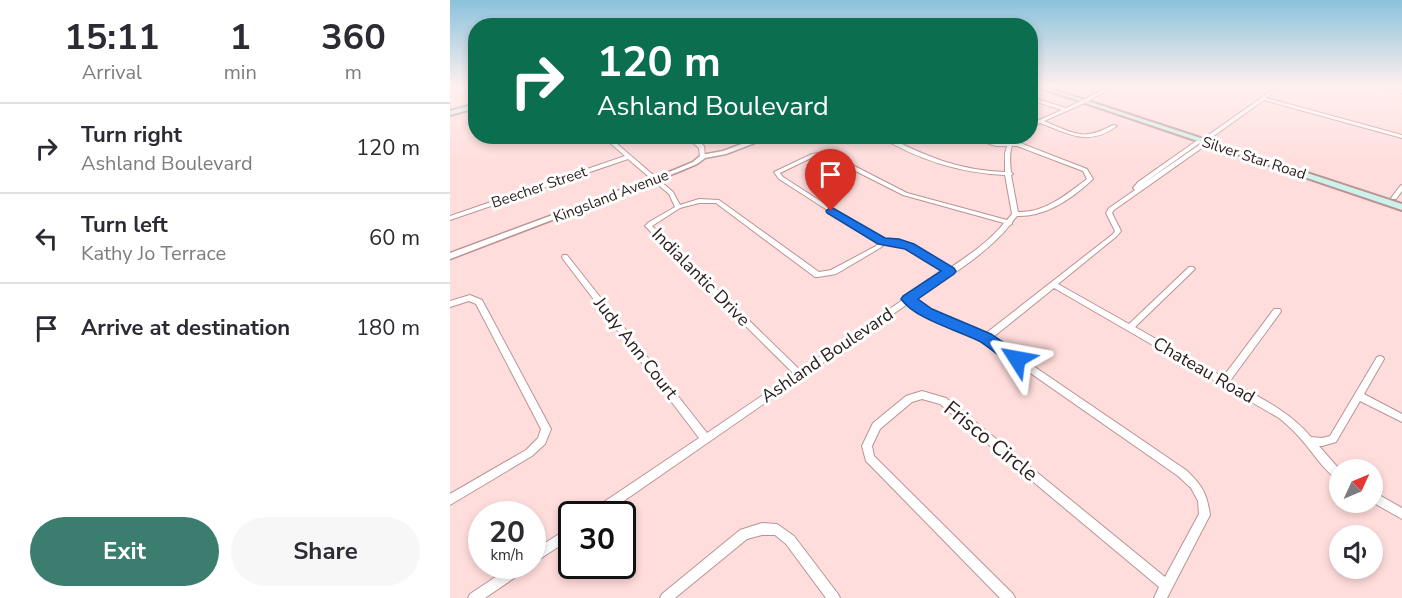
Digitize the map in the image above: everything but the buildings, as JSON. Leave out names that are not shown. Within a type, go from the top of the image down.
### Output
[{"type":"main road","name":"Silver Star Road","points":[[1124,114],[1399,203]]},
{"type":"main road","name":"Silver Star Road","points":[[1129,114],[1206,140]]},
{"type":"street","points":[[1040,122],[1052,114]]},
{"type":"street","points":[[1040,122],[1058,114]]},
{"type":"street","points":[[986,338],[1114,236],[1118,231],[1109,213],[1134,192],[1140,183],[1206,140],[1241,114]]},
{"type":"street","points":[[1319,114],[1402,137]]},
{"type":"street","points":[[1040,122],[1087,137],[1099,136],[1114,126]]},
{"type":"street","name":"Indialantic Drive","points":[[613,144],[670,194],[678,207],[648,226],[799,374]]},
{"type":"street","points":[[697,144],[703,149],[703,156]]},
{"type":"street","name":"Kingsland Avenue","points":[[450,256],[655,180],[691,165],[703,156],[724,153],[749,144]]},
{"type":"street","points":[[898,144],[947,167],[963,171],[1010,174]]},
{"type":"street","points":[[1004,144],[1029,147],[1085,170],[1089,179],[1037,214],[1027,216],[1015,214],[1006,155],[1008,145]]},
{"type":"street","points":[[950,271],[909,247],[899,243],[883,242],[778,176],[777,172],[814,155],[827,154],[905,194],[1010,223]]},
{"type":"street","name":"Beecher Street","points":[[450,218],[628,157]]},
{"type":"street","points":[[1399,203],[1402,187]]},
{"type":"street","points":[[678,207],[705,200],[717,201],[818,275],[833,272],[883,242]]},
{"type":"street","name":"Ashland Boulevard","points":[[615,501],[950,271],[988,243],[1010,223],[1015,214]]},
{"type":"street","name":"Judy Ann Court","points":[[565,257],[706,439]]},
{"type":"street","points":[[1130,328],[1191,269]]},
{"type":"street","name":"Chateau Road","points":[[1053,284],[1281,415],[1293,423],[1329,466]]},
{"type":"street","points":[[450,304],[470,298],[479,302],[546,429],[542,441],[530,453],[450,500]]},
{"type":"street","points":[[908,299],[927,312],[986,338],[1182,473],[1195,485],[1203,500],[1204,514],[1199,528],[1160,598]]},
{"type":"street","points":[[1224,382],[1277,311]]},
{"type":"street","points":[[1308,441],[1322,442],[1333,439],[1380,359]]},
{"type":"street","name":"Frisco Circle","points":[[1008,598],[870,458],[867,446],[876,426],[909,399],[922,395],[943,401],[1167,586]]},
{"type":"street","points":[[1359,396],[1402,418]]},
{"type":"street","points":[[1383,503],[1402,514]]},
{"type":"street","points":[[666,598],[744,534],[762,529],[777,530],[790,540],[834,598]]},
{"type":"street","points":[[474,598],[502,579]]},
{"type":"route","points":[[831,211],[883,242],[899,243],[909,247],[950,271],[908,299],[947,322],[962,326],[986,338],[1017,359]]}]
